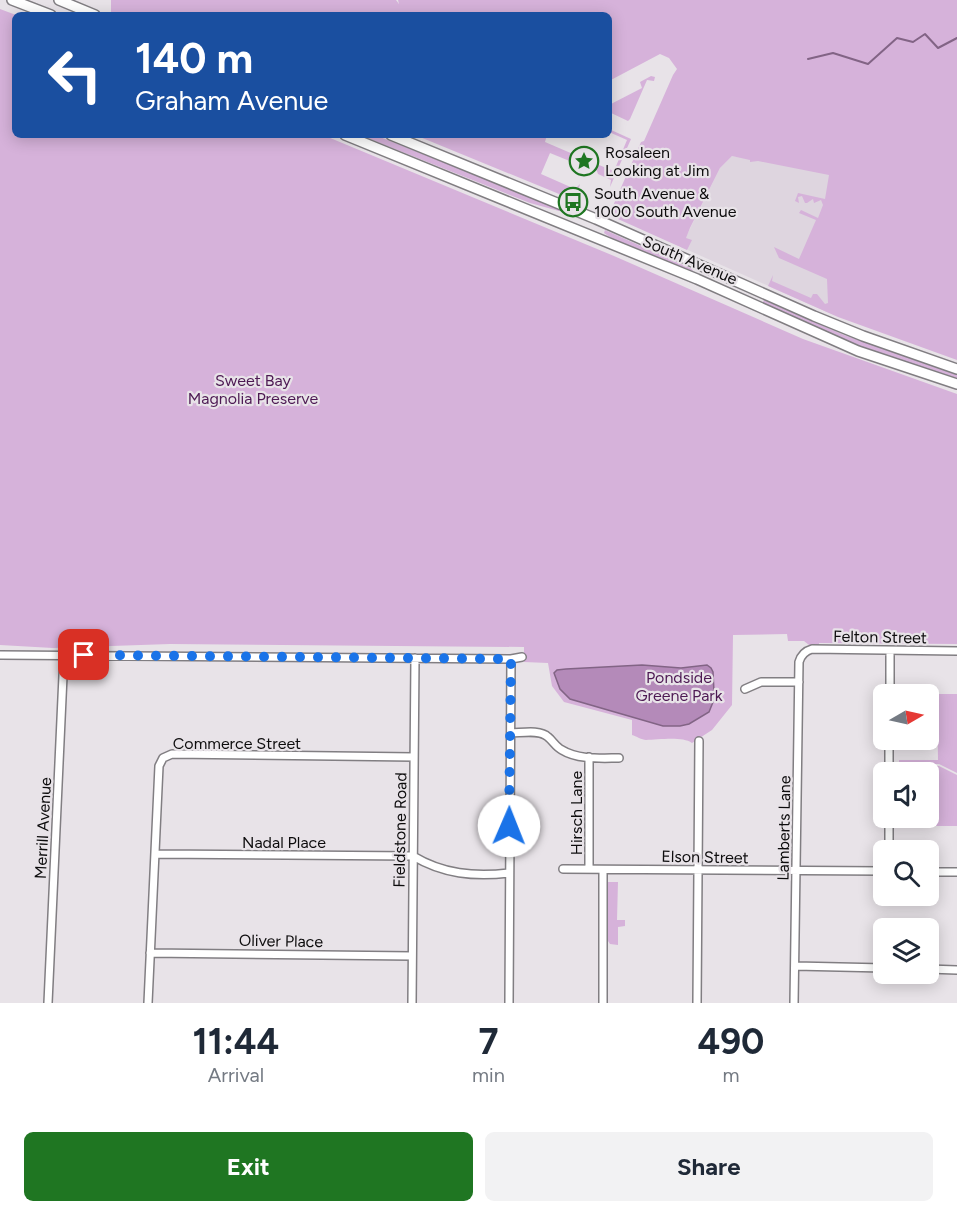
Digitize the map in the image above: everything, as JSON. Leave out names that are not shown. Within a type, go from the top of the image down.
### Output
[{"type":"street","points":[[12,0],[43,12]]},
{"type":"street","points":[[59,0],[87,12]]},
{"type":"street","name":"South Avenue","points":[[352,138],[687,274],[858,351],[957,384]]},
{"type":"street","name":"South Avenue","points":[[398,138],[603,222],[863,336],[957,369]]},
{"type":"street","name":"Felton Street","points":[[803,654],[812,649],[957,651]]},
{"type":"street","points":[[890,651],[890,684]]},
{"type":"street","name":"Merrill Avenue","points":[[48,1003],[64,654]]},
{"type":"street","name":"Lamberts Lane","points":[[794,1003],[799,662],[803,654]]},
{"type":"street","points":[[0,655],[511,659],[522,657]]},
{"type":"street","name":"Fieldstone Road","points":[[412,1003],[416,658]]},
{"type":"street","points":[[509,1003],[511,659]]},
{"type":"street","points":[[744,689],[761,682],[799,682]]},
{"type":"street","name":"Hirsch Lane","points":[[511,732],[541,733],[547,735],[560,750],[589,757],[619,758]]},
{"type":"street","points":[[697,1003],[699,741]]},
{"type":"street","name":"Commerce Street","points":[[148,1003],[159,766],[163,758],[167,756],[414,757]]},
{"type":"street","name":"Hirsch Lane","points":[[589,757],[590,869]]},
{"type":"street","name":"Nadal Place","points":[[155,854],[413,856]]},
{"type":"street","points":[[413,856],[444,871],[460,874],[509,873]]},
{"type":"street","name":"Elson Street","points":[[563,869],[873,871]]},
{"type":"street","points":[[603,870],[603,1003]]},
{"type":"street","points":[[939,872],[957,872]]},
{"type":"street","name":"Oliver Place","points":[[150,953],[412,956]]},
{"type":"street","points":[[795,966],[873,968]]},
{"type":"street","points":[[939,969],[957,970]]},
{"type":"shaded area","points":[[732,156],[836,169],[834,315],[681,247],[720,168]]},
{"type":"shaded area","points":[[642,665],[681,668],[707,665],[713,672],[714,692],[709,712],[689,724],[663,726],[570,699],[560,689],[554,673],[557,670],[566,669]]},
{"type":"green space","points":[[111,0],[396,0],[399,4],[398,0],[957,0],[957,360],[838,317],[768,286],[773,275],[772,281],[811,298],[813,294],[817,294],[825,304],[828,303],[827,279],[779,258],[774,247],[799,259],[816,220],[799,213],[801,210],[818,218],[823,205],[821,200],[814,203],[813,199],[805,203],[802,196],[798,197],[799,203],[795,201],[798,193],[825,199],[829,175],[758,161],[750,162],[750,160],[732,156],[720,168],[690,228],[686,238],[692,240],[687,250],[609,215],[641,142],[644,141],[677,69],[669,58],[660,54],[612,79],[612,12],[111,12]]},
{"type":"green space","name":"Sweet Bay Magnolia Preserve","points":[[0,9],[12,14],[12,138],[330,138],[614,256],[803,339],[957,394],[957,644],[819,643],[819,645],[809,645],[804,641],[788,641],[787,634],[733,635],[732,705],[712,730],[692,743],[676,739],[646,740],[632,735],[632,720],[564,702],[552,686],[548,663],[524,662],[524,647],[170,644],[53,648],[0,645]]},
{"type":"green space","points":[[651,76],[655,77],[654,81],[647,80],[630,119],[628,121],[612,113],[612,103],[642,88],[640,82]]},
{"type":"green space","points":[[612,130],[631,139],[610,187],[611,180],[598,174],[594,163],[614,171],[627,140],[612,133]]},
{"type":"green space","points":[[368,138],[382,138],[560,209],[559,211],[530,203]]},
{"type":"green space","points":[[422,138],[546,138],[545,142],[580,157],[582,162],[577,164],[550,153],[541,174],[575,189],[580,184],[578,191],[585,194],[581,203]]},
{"type":"green space","points":[[605,230],[693,271],[636,250],[604,233]]},
{"type":"green space","points":[[764,300],[844,335],[957,375],[957,381],[841,340],[762,304]]},
{"type":"green space","points":[[939,694],[957,694],[957,773],[939,762],[899,762],[899,760],[938,760]]},
{"type":"green space","points":[[939,766],[957,775],[957,826],[939,826]]},
{"type":"green space","points":[[608,882],[618,882],[617,920],[625,920],[625,926],[618,927],[618,945],[610,944],[608,941]]},
{"type":"waterway","points":[[808,59],[833,53],[868,64],[897,38],[913,42],[925,34],[938,48],[957,38]]},
{"type":"place","name":"Rosaleen Looking at Jim","points":[[584,161]]},
{"type":"place","name":"South Avenue & 1000 South Avenue","points":[[573,202]]},
{"type":"route","points":[[84,655],[511,659],[509,826]]},
{"type":"park label","name":"Pondside Greene Park","points":[[679,686]]}]
